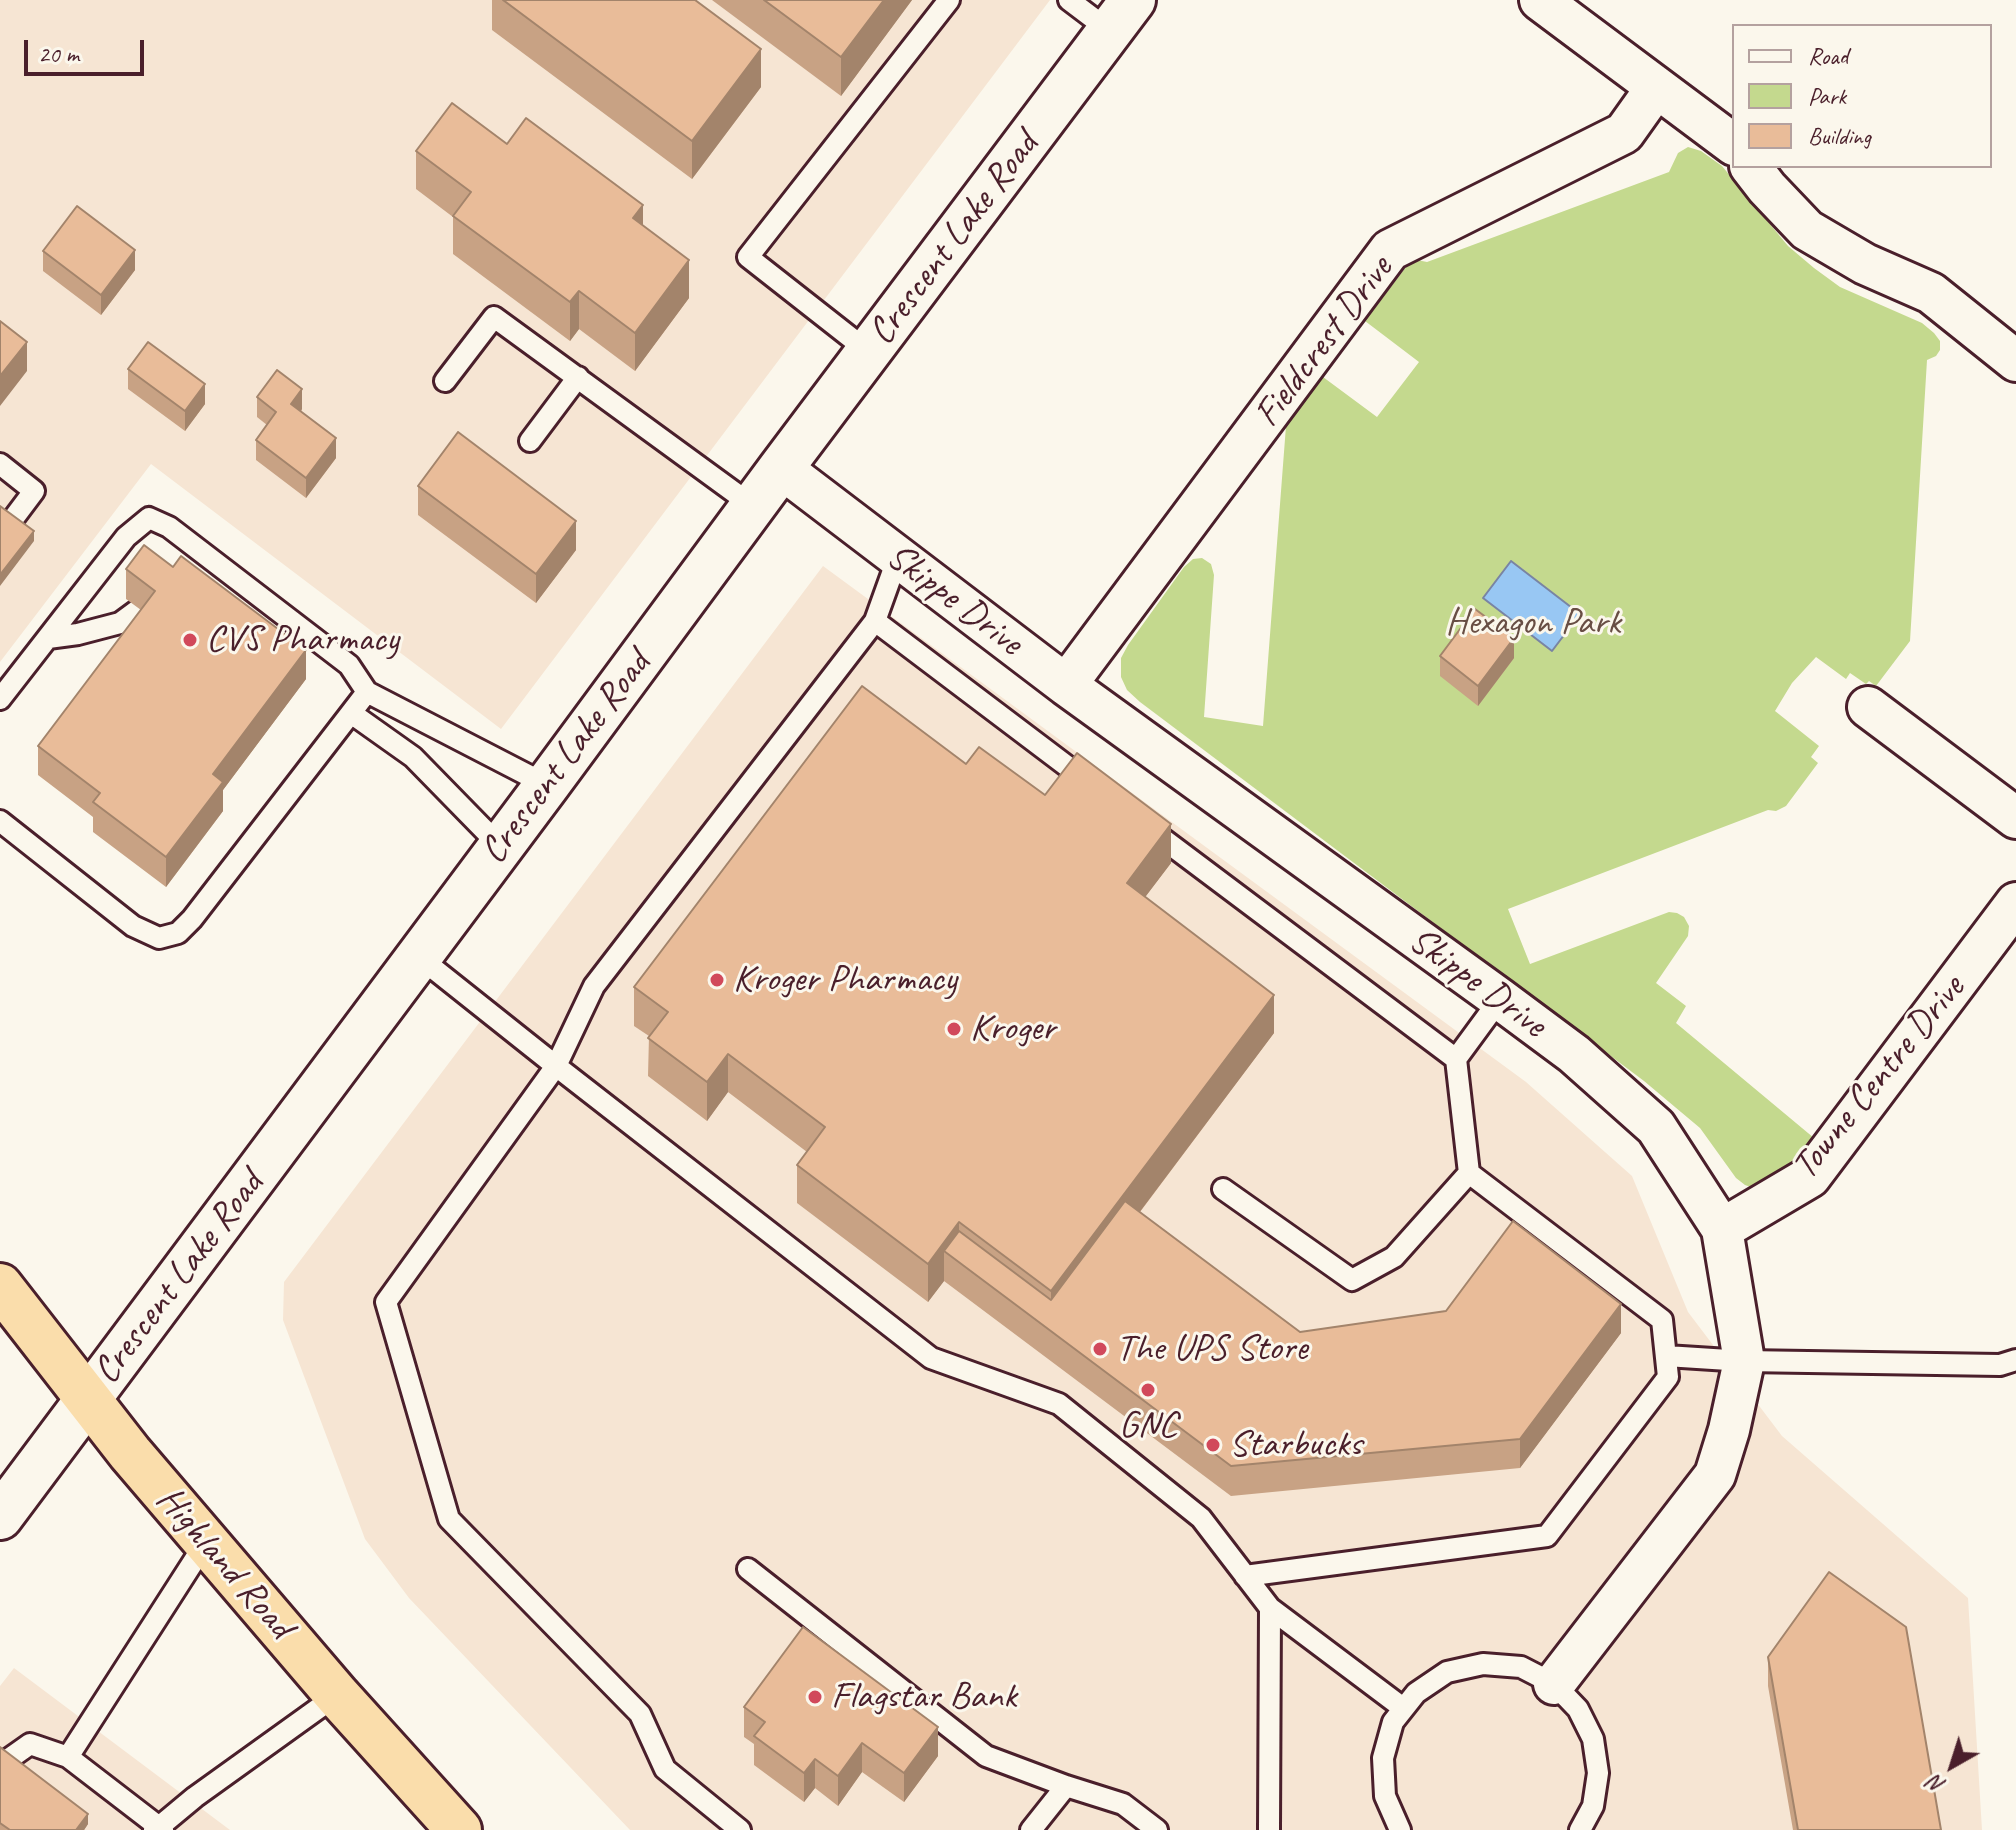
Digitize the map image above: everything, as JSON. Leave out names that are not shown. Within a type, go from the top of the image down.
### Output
[{"type":"highway","name":"Highland Road","points":[[0,1286],[130,1453],[337,1695],[459,1830]]},
{"type":"street","points":[[1540,0],[1732,144]]},
{"type":"street","name":"Crescent Lake Road","points":[[0,1517],[1122,15]]},
{"type":"street","name":"Fieldcrest Drive","points":[[1066,685],[1390,250],[1624,133],[1656,88]]},
{"type":"street","points":[[1752,168],[1807,230],[1865,264],[1931,293],[2016,361]]},
{"type":"street","name":"Skippe Drive","points":[[781,468],[1066,685],[1574,1054],[1656,1127],[1722,1229],[1744,1361],[1729,1430],[1715,1475],[1554,1684]]},
{"type":"street","points":[[1868,707],[2016,818]]},
{"type":"street","name":"Towne Centre Drive","points":[[1722,1229],[1810,1177],[2016,903]]},
{"type":"lane","points":[[869,352],[748,257],[949,0]]},
{"type":"lane","points":[[1069,0],[1122,15]]},
{"type":"lane","points":[[445,381],[494,317],[753,506]]},
{"type":"lane","points":[[530,441],[578,377]]},
{"type":"lane","points":[[0,464],[34,491],[10,523]]},
{"type":"lane","points":[[0,699],[126,537],[149,518],[169,527],[349,665],[367,692],[547,785]]},
{"type":"lane","points":[[174,562],[185,555],[207,556]]},
{"type":"lane","points":[[740,1830],[665,1769],[640,1714],[449,1519],[386,1302],[556,1066],[594,986],[875,621],[898,557]]},
{"type":"lane","points":[[48,638],[120,623],[139,609]]},
{"type":"lane","points":[[875,621],[1102,793]]},
{"type":"lane","points":[[0,821],[133,926],[159,938],[178,933],[367,692]]},
{"type":"lane","points":[[351,713],[413,757],[501,847]]},
{"type":"lane","points":[[1140,821],[1456,1059]]},
{"type":"lane","points":[[419,957],[931,1358],[1059,1404],[1201,1518],[1270,1608],[1403,1708]]},
{"type":"lane","points":[[1245,1576],[1547,1536],[1668,1377],[1662,1320],[1469,1173],[1456,1059],[1500,999]]},
{"type":"lane","points":[[1223,1189],[1352,1280],[1394,1257],[1469,1173]]},
{"type":"lane","points":[[1666,1356],[1744,1361],[2000,1365],[2016,1360]]},
{"type":"lane","points":[[68,1757],[206,1542]]},
{"type":"lane","points":[[748,1569],[986,1756],[1123,1804],[1157,1830]]},
{"type":"lane","points":[[1269,1830],[1270,1608]]},
{"type":"lane","points":[[1400,1830],[1385,1796],[1383,1758],[1393,1722],[1416,1693],[1447,1672],[1483,1664],[1521,1667],[1554,1684],[1578,1709],[1593,1739],[1598,1773],[1593,1806],[1580,1830]]},
{"type":"lane","points":[[6,1761],[30,1744],[68,1757],[158,1829],[195,1797],[337,1695]]},
{"type":"lane","points":[[1031,1830],[1066,1786]]},
{"type":"shaded area","points":[[0,0],[1050,0],[501,729],[151,464],[0,662]]},
{"type":"shaded area","points":[[823,566],[1526,1082],[1632,1176],[1688,1312],[1782,1436],[1968,1598],[1982,1830],[630,1830],[409,1598],[365,1539],[283,1320],[284,1282]]},
{"type":"shaded area","points":[[14,1668],[230,1830],[0,1830],[0,1686]]},
{"type":"green space","name":"Hexagon Park","points":[[1688,147],[1701,151],[1722,166],[1788,246],[1814,268],[1840,287],[1922,323],[1940,341],[1936,356],[1927,360],[1910,641],[1876,686],[1869,681],[1866,684],[1850,673],[1846,679],[1816,657],[1792,683],[1775,711],[1819,746],[1811,757],[1818,763],[1786,806],[1776,811],[1768,810],[1508,909],[1530,964],[1669,912],[1684,917],[1689,926],[1688,936],[1656,983],[1686,1006],[1676,1023],[1814,1138],[1793,1165],[1759,1190],[1736,1178],[1700,1128],[1644,1081],[1140,702],[1127,690],[1121,677],[1121,658],[1128,645],[1184,567],[1193,559],[1202,558],[1211,564],[1214,575],[1204,717],[1263,726],[1286,426],[1323,377],[1377,417],[1419,362],[1365,321],[1412,259],[1427,262],[1669,172],[1678,153]]},
{"type":"water","points":[[1511,561],[1580,614],[1552,651],[1483,598]]},
{"type":"building","points":[[503,0],[695,0],[761,49],[692,141]]},
{"type":"building","points":[[764,0],[884,0],[841,57]]},
{"type":"building","points":[[452,103],[507,144],[526,118],[643,205],[633,218],[689,260],[635,333],[579,291],[570,302],[453,216],[471,192],[416,151]]},
{"type":"building","points":[[77,206],[135,250],[101,295],[43,251]]},
{"type":"building","points":[[0,321],[27,342],[0,376]]},
{"type":"building","points":[[148,342],[205,384],[185,411],[128,369]]},
{"type":"building","points":[[277,370],[302,389],[291,404],[336,438],[306,478],[256,440],[276,412],[257,397]]},
{"type":"building","points":[[458,432],[576,521],[536,574],[418,486]]},
{"type":"building","points":[[0,506],[34,531],[0,575]]},
{"type":"building","name":"CVS Pharmacy","points":[[144,545],[173,567],[181,556],[306,650],[213,774],[223,782],[166,857],[93,802],[100,793],[38,746],[155,591],[126,569]]},
{"type":"building","points":[[1475,609],[1514,638],[1478,686],[1440,656]]},
{"type":"building","name":"Kroger","points":[[862,686],[966,764],[979,747],[1045,795],[1077,753],[1171,824],[1127,883],[1274,995],[1051,1291],[959,1222],[928,1264],[797,1165],[825,1127],[728,1054],[707,1082],[648,1038],[668,1012],[634,987]]},
{"type":"building","points":[[1125,1201],[1300,1332],[1446,1311],[1513,1221],[1621,1304],[1520,1439],[1231,1466],[944,1251],[959,1231],[1051,1300]]},
{"type":"building","points":[[1829,1572],[1906,1627],[1941,1830],[1798,1830],[1768,1657]]},
{"type":"building","name":"Flagstar Bank","points":[[803,1627],[938,1727],[904,1773],[862,1743],[838,1776],[815,1759],[804,1773],[754,1736],[765,1722],[744,1707]]},
{"type":"building","points":[[0,1747],[88,1814],[76,1830],[10,1830],[0,1823]]},
{"type":"place","name":"CVS Pharmacy","points":[[190,640]]},
{"type":"place","name":"Kroger Pharmacy","points":[[717,980]]},
{"type":"place","name":"Kroger","points":[[954,1029]]},
{"type":"place","name":"The UPS Store","points":[[1100,1349]]},
{"type":"place","name":"GNC","points":[[1148,1390]]},
{"type":"place","name":"Starbucks","points":[[1213,1445]]},
{"type":"place","name":"Flagstar Bank","points":[[815,1697]]}]
